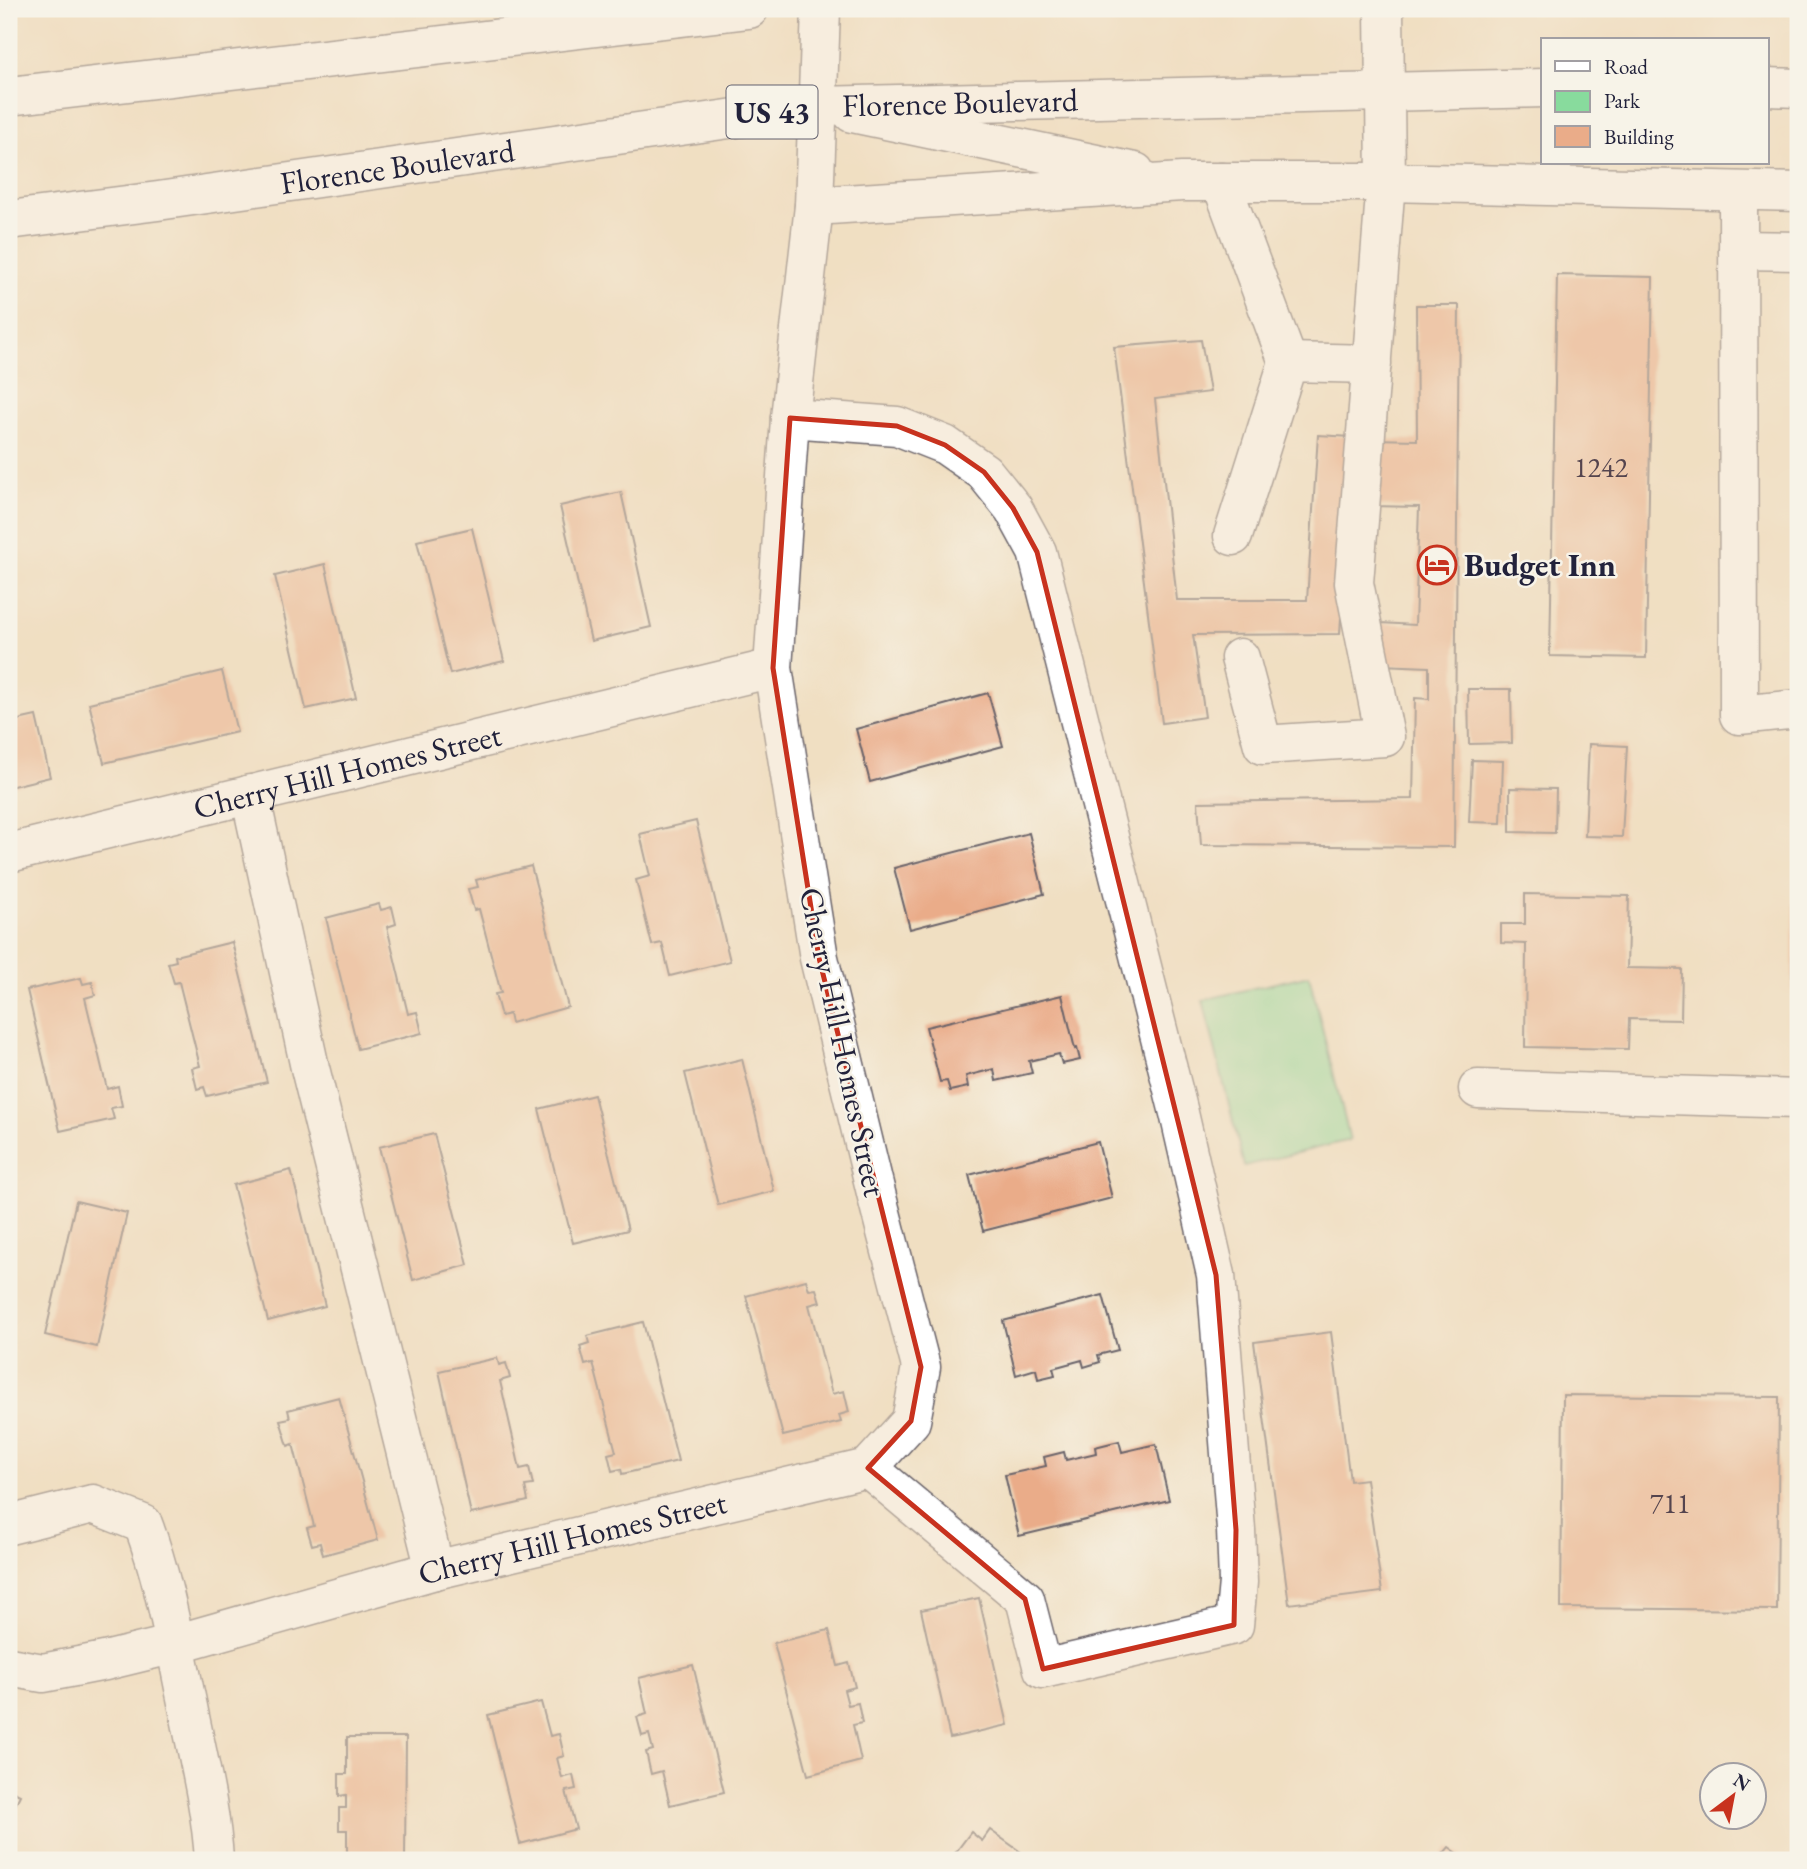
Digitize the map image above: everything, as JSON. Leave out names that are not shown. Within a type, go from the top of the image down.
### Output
[{"type":"main road","points":[[9,96],[750,9]]},
{"type":"main road","points":[[773,668],[790,418],[814,206],[821,9]]},
{"type":"main road","points":[[1240,658],[1263,745],[1385,737],[1354,583],[1386,182],[1384,9]]},
{"type":"main road","points":[[1769,87],[1798,88]]},
{"type":"main road","name":"Florence Boulevard","points":[[9,220],[819,106],[1541,89]]},
{"type":"main road","points":[[819,106],[1182,182]]},
{"type":"main road","points":[[814,206],[1182,182],[1386,182],[1798,192]]},
{"type":"main road","points":[[1221,182],[1288,362],[1233,536]]},
{"type":"main road","points":[[1738,191],[1739,715],[1798,709]]},
{"type":"main road","points":[[1738,250],[1798,251]]},
{"type":"main road","points":[[1288,362],[1372,364]]},
{"type":"main road","points":[[790,418],[897,426],[945,446],[984,472],[1013,508],[1037,552],[1169,1073],[1216,1275],[1237,1556],[1238,1582],[1234,1625],[1043,1669],[1025,1599],[868,1468]]},
{"type":"main road","name":"Cherry Hill Homes Street","points":[[9,853],[773,668],[819,958],[921,1367],[911,1420],[868,1468],[435,1570],[175,1644],[43,1673],[9,1667]]},
{"type":"main road","points":[[1739,689],[1798,683]]},
{"type":"main road","points":[[250,794],[310,1068],[435,1570]]},
{"type":"main road","points":[[1478,1089],[1798,1099]]},
{"type":"main road","points":[[9,1525],[93,1504],[144,1524],[175,1644],[212,1826],[214,1860]]},
{"type":"highlighted area","points":[[790,418],[897,426],[945,445],[984,472],[1013,508],[1037,552],[1216,1275],[1236,1530],[1234,1625],[1043,1669],[1025,1599],[868,1468],[911,1421],[921,1367],[819,958],[773,668]]},
{"type":"green space","points":[[1309,975],[1350,1140],[1244,1166],[1203,1000]]},
{"type":"building","points":[[1557,275],[1653,277],[1646,658],[1550,656]]},
{"type":"building","name":"Budget Inn","points":[[1416,305],[1459,305],[1454,847],[1201,845],[1198,802],[1413,799],[1415,698],[1429,699],[1429,667],[1381,665],[1381,623],[1415,625],[1419,507],[1371,506],[1372,439],[1417,440]]},
{"type":"building","points":[[1201,340],[1210,392],[1155,399],[1177,600],[1307,600],[1318,435],[1352,437],[1340,634],[1193,635],[1205,717],[1162,723],[1114,347]]},
{"type":"building","points":[[621,492],[651,627],[591,641],[560,506]]},
{"type":"building","points":[[472,528],[504,661],[450,674],[417,541]]},
{"type":"building","points":[[325,564],[356,698],[306,709],[275,576]]},
{"type":"building","points":[[222,671],[237,732],[104,763],[89,703]]},
{"type":"building","points":[[1468,689],[1511,689],[1512,743],[1469,744]]},
{"type":"building","points":[[988,693],[1003,746],[870,782],[856,729]]},
{"type":"building","points":[[36,716],[50,777],[9,787],[9,722]]},
{"type":"building","points":[[1589,744],[1627,746],[1622,837],[1585,836]]},
{"type":"building","points":[[1472,760],[1503,761],[1501,823],[1469,822]]},
{"type":"building","points":[[1510,788],[1556,789],[1555,833],[1510,832]]},
{"type":"building","points":[[696,821],[730,961],[670,976],[662,943],[652,945],[636,880],[650,876],[640,834]]},
{"type":"building","points":[[1029,833],[1044,894],[910,929],[894,868]]},
{"type":"building","points":[[531,866],[568,1007],[511,1023],[509,1014],[501,1016],[495,994],[501,993],[479,909],[474,910],[468,889],[478,887],[476,880]]},
{"type":"building","points":[[1525,894],[1629,896],[1627,968],[1682,969],[1681,1020],[1629,1019],[1628,1049],[1525,1047],[1526,944],[1501,943],[1501,924],[1525,924]]},
{"type":"building","points":[[1793,901],[1798,901],[1798,995],[1792,995]]},
{"type":"building","points":[[379,904],[381,910],[392,907],[396,924],[387,927],[408,1014],[417,1012],[422,1033],[358,1049],[326,918]]},
{"type":"building","points":[[232,942],[267,1082],[207,1096],[204,1087],[197,1089],[192,1068],[200,1066],[179,982],[174,983],[168,963],[176,961],[175,956]]},
{"type":"building","points":[[81,978],[83,984],[92,982],[95,995],[85,998],[107,1089],[118,1086],[122,1106],[111,1108],[114,1119],[60,1131],[27,990]]},
{"type":"building","points":[[1062,995],[1080,1060],[1062,1064],[1059,1054],[1029,1061],[1032,1073],[996,1081],[994,1069],[966,1076],[968,1087],[950,1091],[947,1081],[940,1082],[926,1027]]},
{"type":"building","points":[[742,1059],[774,1191],[718,1205],[685,1073]]},
{"type":"building","points":[[594,1095],[628,1230],[573,1243],[539,1109]]},
{"type":"building","points":[[434,1134],[468,1265],[413,1280],[379,1147]]},
{"type":"building","points":[[1098,1142],[1112,1198],[983,1231],[969,1175]]},
{"type":"building","points":[[291,1170],[325,1306],[268,1321],[233,1185]]},
{"type":"building","points":[[76,1201],[127,1213],[97,1347],[45,1335]]},
{"type":"building","points":[[806,1280],[809,1290],[816,1289],[820,1302],[809,1305],[832,1394],[844,1391],[849,1412],[839,1415],[841,1422],[783,1436],[746,1296]]},
{"type":"building","points":[[1103,1295],[1118,1350],[1098,1355],[1100,1362],[1084,1367],[1082,1360],[1053,1368],[1055,1375],[1038,1379],[1036,1369],[1016,1375],[1003,1321]]},
{"type":"building","points":[[643,1322],[678,1461],[622,1474],[621,1469],[612,1471],[608,1454],[616,1452],[593,1363],[585,1365],[580,1346],[589,1343],[587,1336]]},
{"type":"building","points":[[1331,1332],[1350,1481],[1366,1479],[1382,1592],[1289,1604],[1254,1342]]},
{"type":"building","points":[[497,1358],[499,1365],[506,1363],[510,1378],[500,1381],[520,1469],[529,1467],[533,1485],[525,1486],[528,1501],[471,1514],[439,1371]]},
{"type":"building","points":[[1563,1395],[1779,1397],[1777,1610],[1561,1608]]},
{"type":"building","points":[[339,1397],[378,1540],[323,1555],[320,1543],[312,1545],[307,1528],[314,1526],[293,1444],[288,1446],[280,1420],[290,1418],[288,1410]]},
{"type":"building","points":[[1119,1441],[1122,1452],[1156,1444],[1169,1500],[1019,1536],[1005,1475],[1046,1466],[1044,1457],[1064,1452],[1066,1460],[1096,1453],[1095,1447]]},
{"type":"building","points":[[979,1598],[1008,1725],[950,1738],[921,1610]]},
{"type":"building","points":[[829,1630],[838,1666],[849,1663],[855,1687],[844,1690],[848,1705],[858,1703],[862,1723],[853,1725],[861,1761],[808,1775],[774,1643]]},
{"type":"building","points":[[693,1665],[724,1792],[670,1805],[662,1771],[651,1774],[646,1752],[653,1750],[649,1734],[642,1736],[637,1717],[647,1714],[639,1678]]},
{"type":"building","points":[[541,1702],[550,1736],[559,1734],[564,1756],[557,1758],[562,1778],[573,1775],[576,1789],[566,1791],[576,1829],[520,1844],[488,1715]]},
{"type":"building","points":[[347,1737],[406,1737],[405,1860],[347,1860],[347,1830],[339,1830],[339,1808],[346,1808],[346,1795],[339,1796],[339,1774],[347,1774]]},
{"type":"building","points":[[9,1790],[20,1795],[9,1818]]},
{"type":"building","points":[[990,1830],[1032,1860],[950,1860],[971,1832],[982,1841]]},
{"type":"building","points":[[1449,1847],[1467,1860],[1438,1860]]},
{"type":"place","name":"Budget Inn","points":[[1437,565]]}]
